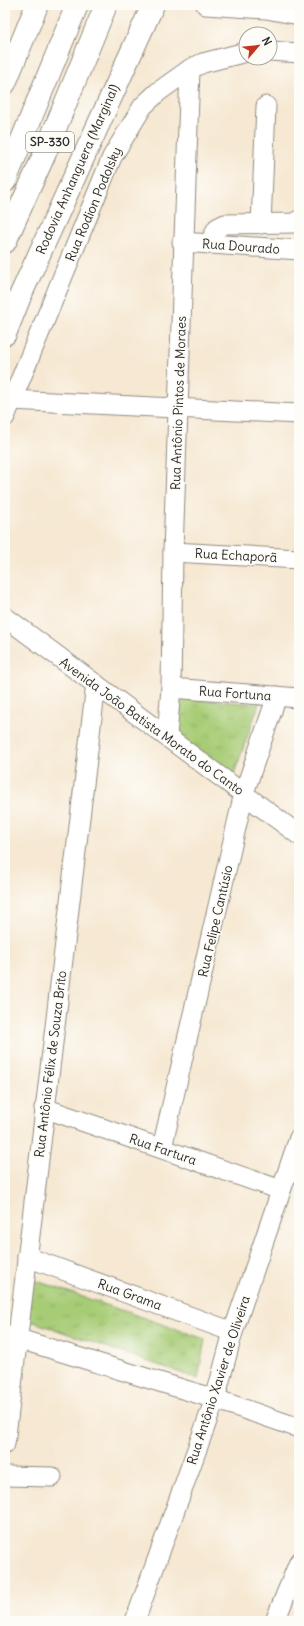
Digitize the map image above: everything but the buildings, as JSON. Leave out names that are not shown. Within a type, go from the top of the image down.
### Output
[{"type":"highway","points":[[5,83],[37,5]]},
{"type":"highway","name":"SP-330","points":[[5,181],[77,5]]},
{"type":"highway","name":"SP-330","points":[[5,242],[98,40],[106,5]]},
{"type":"highway","points":[[98,40],[120,5]]},
{"type":"highway","name":"Rodovia Anhanguera (Marginal)","points":[[5,334],[21,294],[153,5]]},
{"type":"street","points":[[206,5],[266,9],[299,15]]},
{"type":"street","points":[[295,5],[299,10]]},
{"type":"street","points":[[278,52],[299,53]]},
{"type":"street","name":"Rua Rodion Podolsky","points":[[8,408],[112,157],[143,106],[158,92],[190,69],[210,60],[238,54]]},
{"type":"street","name":"Rua Antônio Pintos de Moraes","points":[[167,736],[171,688],[173,552],[182,242],[190,69]]},
{"type":"street","points":[[261,224],[266,106]]},
{"type":"street","points":[[209,244],[217,228],[224,224],[294,223],[299,220]]},
{"type":"street","name":"Rua Dourado","points":[[182,242],[299,250]]},
{"type":"street","points":[[8,408],[178,408],[299,414]]},
{"type":"street","name":"Rua Echaporã","points":[[173,552],[299,559]]},
{"type":"street","name":"Avenida João Batista Morato do Canto","points":[[5,617],[299,835]]},
{"type":"street","name":"Rua Antônio Félix de Souza Brito","points":[[5,1444],[11,1337],[26,1256],[96,684]]},
{"type":"street","name":"Rua Fortuna","points":[[171,688],[299,698]]},
{"type":"street","name":"Rua Felipe Cantúsio","points":[[162,1148],[244,794],[277,696]]},
{"type":"street","name":"Rua Fartura","points":[[44,1108],[281,1190]]},
{"type":"street","name":"Rua Antônio Xavier de Oliveira","points":[[135,1621],[215,1399],[234,1332],[299,1138]]},
{"type":"street","name":"Rua Grama","points":[[26,1256],[234,1332]]},
{"type":"street","points":[[11,1337],[215,1399],[299,1428]]},
{"type":"street","points":[[5,1476],[52,1477]]},
{"type":"street","points":[[276,1621],[299,1562]]},
{"type":"green space","points":[[175,698],[259,704],[233,777],[174,733]]},
{"type":"green space","points":[[31,1279],[205,1339],[198,1379],[28,1320]]}]
